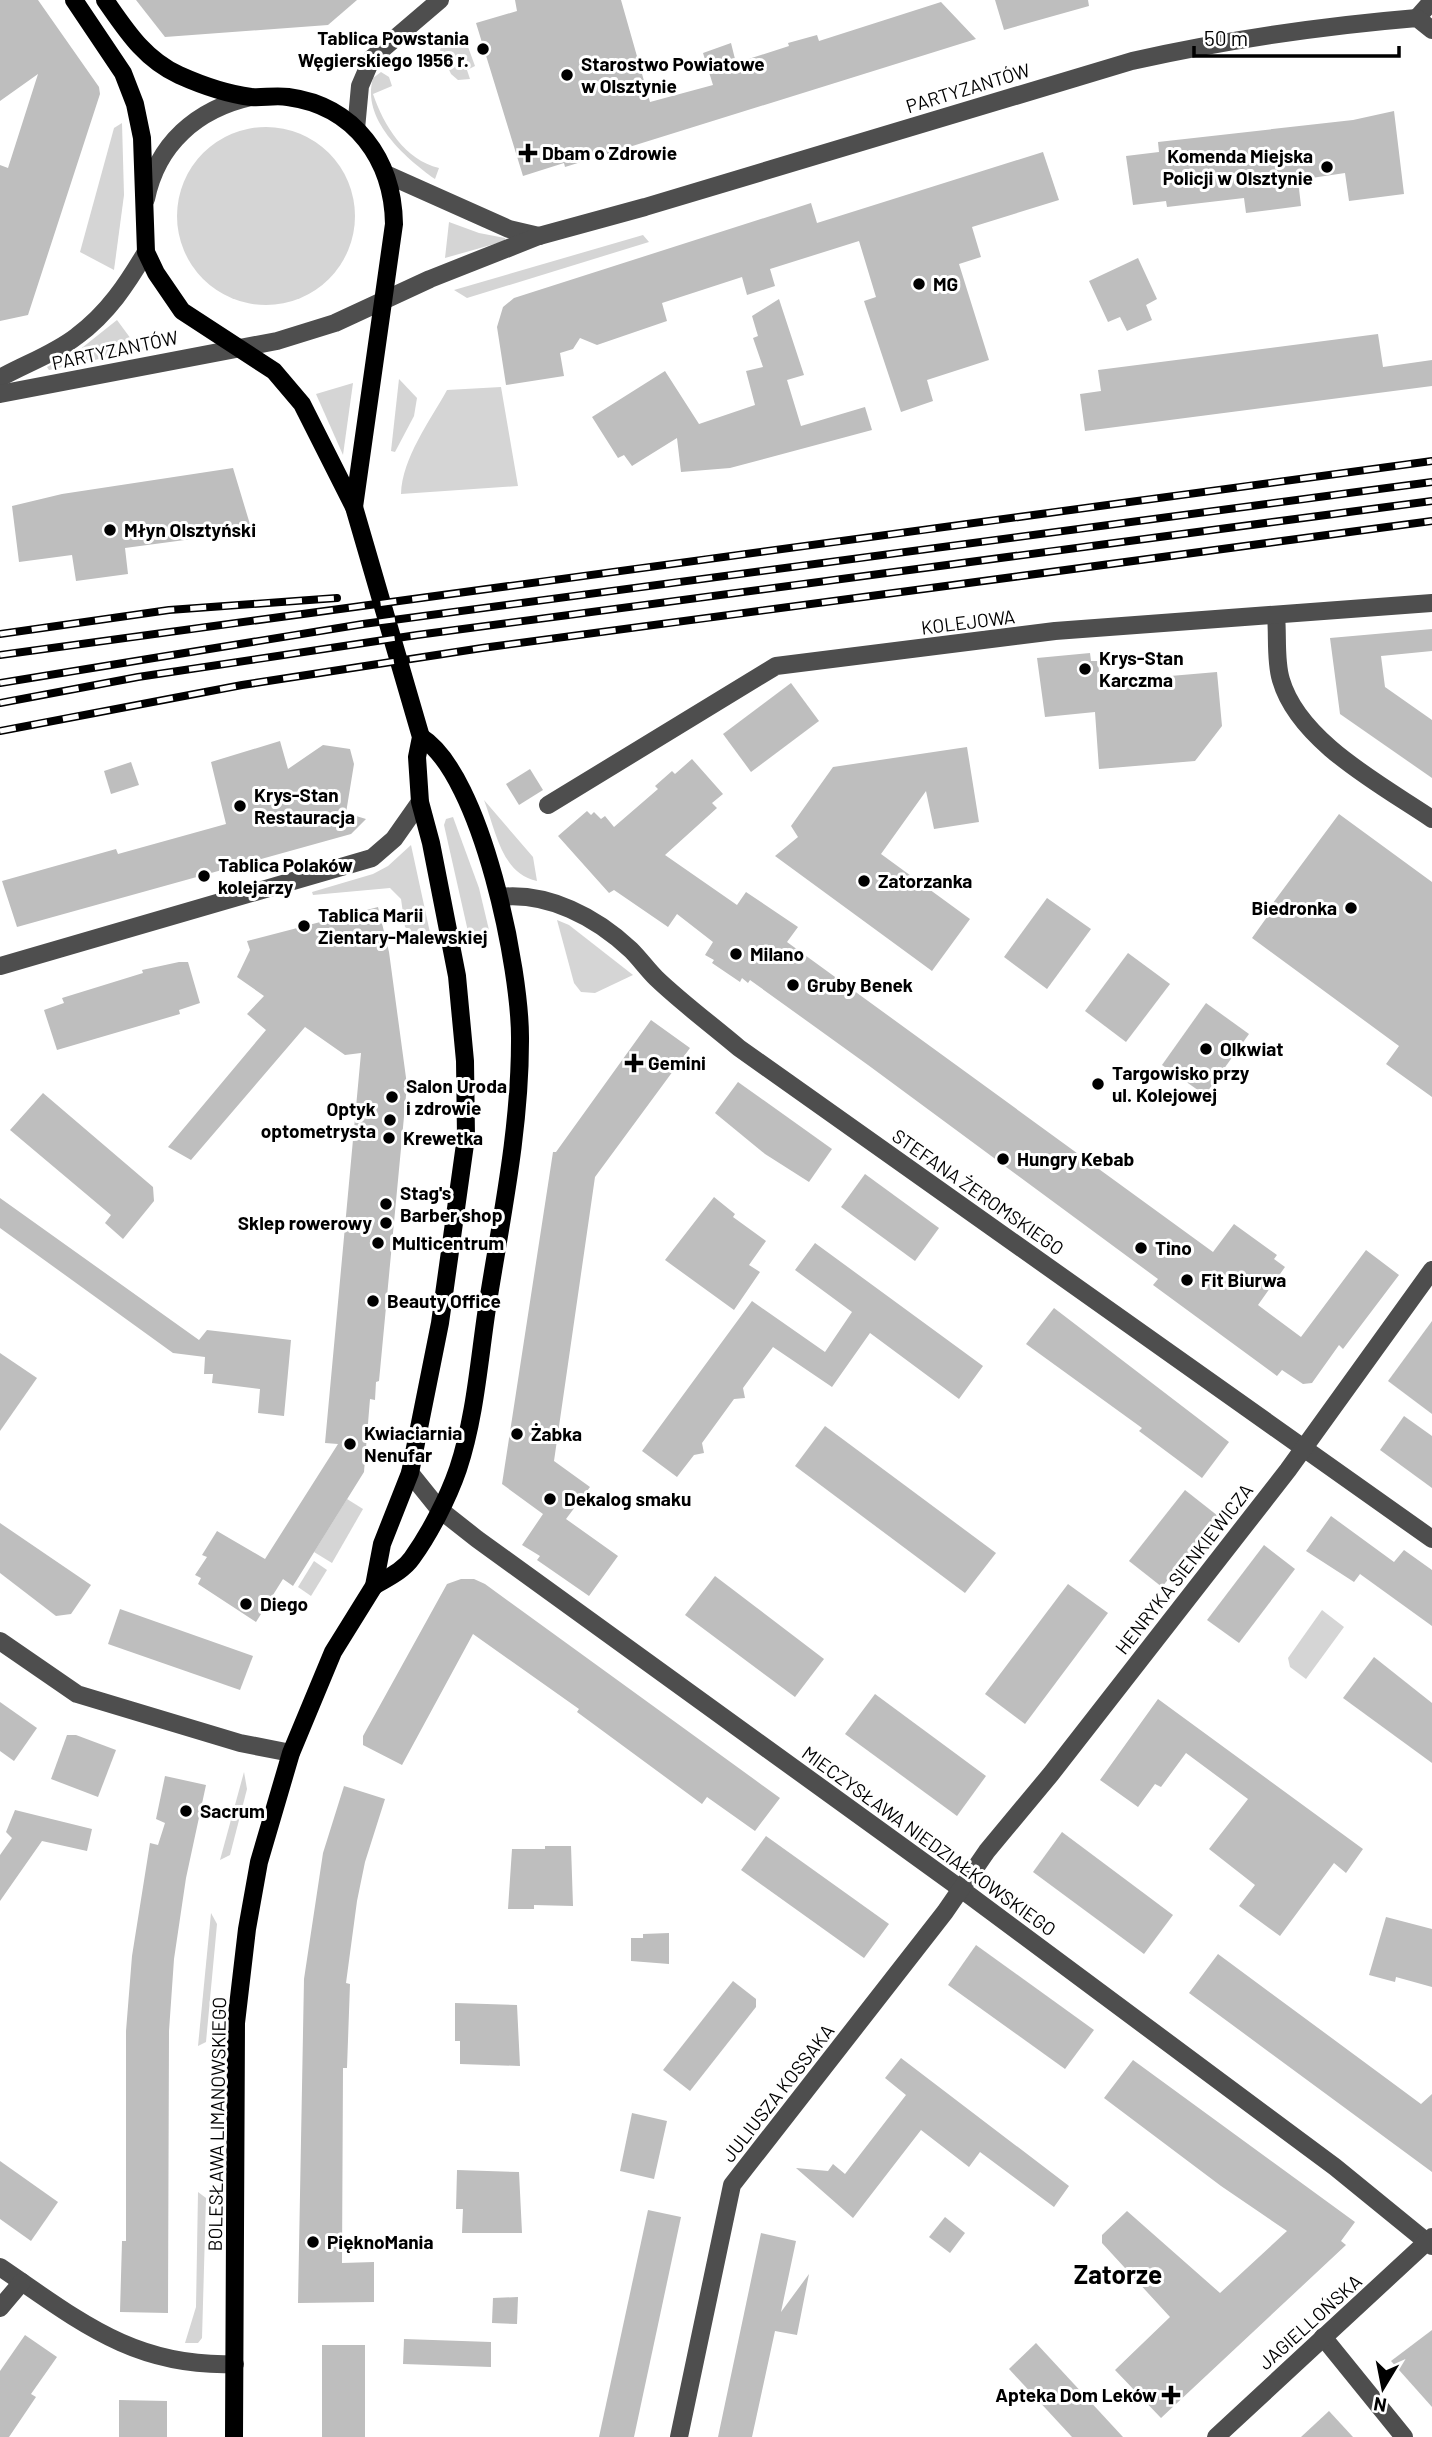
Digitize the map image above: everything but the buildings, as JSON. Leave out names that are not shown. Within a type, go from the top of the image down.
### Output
[{"type":"main road","points":[[74,0],[123,73],[135,104],[142,138],[146,252]]},
{"type":"main road","points":[[104,0],[134,41],[152,59],[186,78],[251,97],[270,95],[307,101],[324,108],[356,129],[374,150],[388,175]]},
{"type":"main road","name":"BOLESŁAWA LIMANOWSKIEGO","points":[[356,514],[394,224],[394,201],[388,175]]},
{"type":"main road","name":"BOLESŁAWA LIMANOWSKIEGO","points":[[146,252],[167,293],[182,311],[274,371],[292,390],[356,514],[421,737],[417,757],[420,802],[431,843],[457,976],[465,1061],[466,1137],[440,1323],[410,1473],[382,1544],[374,1586],[333,1653],[290,1753],[259,1862],[247,1929],[236,2023],[234,2437]]},
{"type":"main road","name":"BOLESŁAWA LIMANOWSKIEGO","points":[[374,1586],[411,1560],[458,1469],[470,1416],[517,1117],[520,1038],[513,961],[499,897],[477,827],[459,786],[444,757],[421,737]]},
{"type":"street","points":[[356,129],[364,71],[372,58],[440,0]]},
{"type":"street","points":[[1432,1],[1417,18],[1432,30]]},
{"type":"street","name":"PARTYZANTÓW","points":[[0,394],[238,348],[313,330],[430,279],[539,236],[645,207],[1132,61],[1206,44],[1357,23],[1417,18]]},
{"type":"street","points":[[144,205],[156,166],[179,133],[212,109],[251,97]]},
{"type":"street","name":"PARTYZANTÓW","points":[[388,175],[509,229],[539,236]]},
{"type":"street","name":"PARTYZANTÓW","points":[[0,378],[76,337],[97,320],[124,289],[146,252]]},
{"type":"street","name":"KOLEJOWA","points":[[548,805],[776,666],[1055,631],[1432,603]]},
{"type":"street","points":[[1276,616],[1280,679],[1297,713],[1329,748],[1432,819]]},
{"type":"street","points":[[0,966],[372,858],[394,839],[420,802]]},
{"type":"street","name":"STEFANA ŻEROMSKIEGO","points":[[499,897],[519,895],[544,898],[573,909],[629,949],[656,978],[740,1048],[1089,1297],[1306,1446],[1432,1539]]},
{"type":"street","name":"HENRYKA SIENKIEWICZA","points":[[961,1889],[987,1851],[1051,1774],[1306,1446],[1432,1270]]},
{"type":"street","name":"MIECZYSŁAWA NIEDZIAŁKOWSKIEGO","points":[[410,1473],[439,1509],[961,1889],[1335,2167],[1430,2241]]},
{"type":"street","points":[[0,1642],[77,1694],[240,1743],[290,1753]]},
{"type":"street","name":"JULIUSZA KOSSAKA","points":[[679,2437],[732,2186],[961,1889]]},
{"type":"street","name":"JAGIELLOŃSKA","points":[[1216,2437],[1430,2241]]},
{"type":"street","points":[[0,2267],[104,2337],[127,2346],[203,2365],[234,2364]]},
{"type":"street","points":[[0,2308],[22,2282]]},
{"type":"street","points":[[1323,2337],[1404,2437]]},
{"type":"shaded area","points":[[460,40],[467,44],[475,66],[467,70],[470,79],[458,80],[451,74],[440,50],[442,44]]},
{"type":"shaded area","points":[[381,72],[389,77],[392,86],[373,94],[383,118],[406,150],[427,164],[439,168],[435,179],[399,148],[379,122],[371,93],[373,78]]},
{"type":"shaded area","points":[[122,123],[124,195],[114,270],[80,252],[114,128]]},
{"type":"shaded area","points":[[266,127],[300,134],[329,153],[348,182],[355,216],[348,250],[329,279],[300,298],[266,305],[232,298],[203,279],[184,250],[177,216],[184,182],[203,153],[232,134]]},
{"type":"shaded area","points":[[449,222],[479,233],[505,238],[505,241],[445,258]]},
{"type":"shaded area","points":[[643,235],[649,242],[467,298],[454,290]]},
{"type":"shaded area","points":[[117,320],[131,339],[145,349],[49,370],[47,367],[78,351]]},
{"type":"shaded area","points":[[399,379],[417,398],[414,416],[395,452],[391,451]]},
{"type":"shaded area","points":[[353,383],[343,455],[316,394]]},
{"type":"shaded area","points":[[501,387],[518,486],[401,494],[406,467],[412,453],[447,390]]},
{"type":"shaded area","points":[[484,800],[533,857],[537,881],[515,869],[508,860]]},
{"type":"shaded area","points":[[453,817],[479,888],[489,930],[469,936],[444,825],[446,819]]},
{"type":"shaded area","points":[[411,845],[432,942],[424,941],[405,927],[401,899],[390,888],[313,895],[312,892],[373,874],[388,866]]},
{"type":"shaded area","points":[[557,920],[569,925],[633,975],[595,993],[581,992],[574,983]]},
{"type":"shaded area","points":[[347,1499],[363,1509],[332,1563],[314,1552]]},
{"type":"shaded area","points":[[314,1561],[327,1570],[311,1596],[298,1587]]},
{"type":"shaded area","points":[[1322,1610],[1344,1627],[1306,1679],[1290,1667],[1288,1658]]},
{"type":"shaded area","points":[[244,1772],[247,1789],[230,1855],[220,1860]]},
{"type":"shaded area","points":[[211,1913],[217,1924],[206,2042],[198,2046]]},
{"type":"shaded area","points":[[198,2192],[206,2198],[202,2338],[198,2343],[185,2343],[196,2307]]},
{"type":"railway","points":[[0,655],[1432,461]]},
{"type":"railway","points":[[0,683],[363,624],[1432,482]]},
{"type":"railway","points":[[0,703],[138,677],[417,635],[1432,501]]},
{"type":"railway","points":[[0,731],[242,685],[482,648],[1432,521]]},
{"type":"railway","points":[[0,634],[169,610],[337,598]]},
{"type":"place","name":"Tablica Powstania Węgierskiego 1956 r.","points":[[483,49]]},
{"type":"place","name":"Starostwo Powiatowe w Olsztynie","points":[[567,75]]},
{"type":"place","name":"Dbam o Zdrowie","points":[[528,153]]},
{"type":"place","name":"Komenda Miejska Policji w Olsztynie","points":[[1327,167]]},
{"type":"place","name":"MG","points":[[919,284]]},
{"type":"place","name":"Młyn Olsztyński","points":[[110,530]]},
{"type":"place","name":"Krys-Stan Karczma","points":[[1085,669]]},
{"type":"place","name":"Krys-Stan Restauracja","points":[[240,806]]},
{"type":"place","name":"Tablica Polaków kolejarzy","points":[[204,876]]},
{"type":"place","name":"Zatorzanka","points":[[864,881]]},
{"type":"place","name":"Biedronka","points":[[1351,908]]},
{"type":"place","name":"Tablica Marii Zientary-Malewskiej","points":[[304,926]]},
{"type":"place","name":"Milano","points":[[736,954]]},
{"type":"place","name":"Gruby Benek","points":[[793,985]]},
{"type":"place","name":"Olkwiat","points":[[1206,1049]]},
{"type":"place","name":"Gemini","points":[[634,1063]]},
{"type":"place","name":"Targowisko przy ul. Kolejowej","points":[[1098,1084]]},
{"type":"place","name":"Salon Uroda i zdrowie","points":[[392,1097]]},
{"type":"place","name":"Optyk optometrysta","points":[[390,1120]]},
{"type":"place","name":"Krewetka","points":[[389,1138]]},
{"type":"place","name":"Hungry Kebab","points":[[1003,1159]]},
{"type":"place","name":"Stag's Barber shop","points":[[386,1204]]},
{"type":"place","name":"Sklep rowerowy","points":[[386,1223]]},
{"type":"place","name":"Multicentrum","points":[[378,1243]]},
{"type":"place","name":"Tino","points":[[1141,1248]]},
{"type":"place","name":"Fit Biurwa","points":[[1187,1280]]},
{"type":"place","name":"Beauty Office","points":[[373,1301]]},
{"type":"place","name":"Żabka","points":[[517,1434]]},
{"type":"place","name":"Kwiaciarnia Nenufar","points":[[350,1444]]},
{"type":"place","name":"Dekalog smaku","points":[[550,1499]]},
{"type":"place","name":"Diego","points":[[246,1604]]},
{"type":"place","name":"Sacrum","points":[[186,1811]]},
{"type":"place","name":"PięknoMania","points":[[313,2242]]},
{"type":"place","name":"Apteka Dom Leków","points":[[1171,2395]]},
{"type":"district","name":"Zatorze","points":[[1118,2275]]}]
